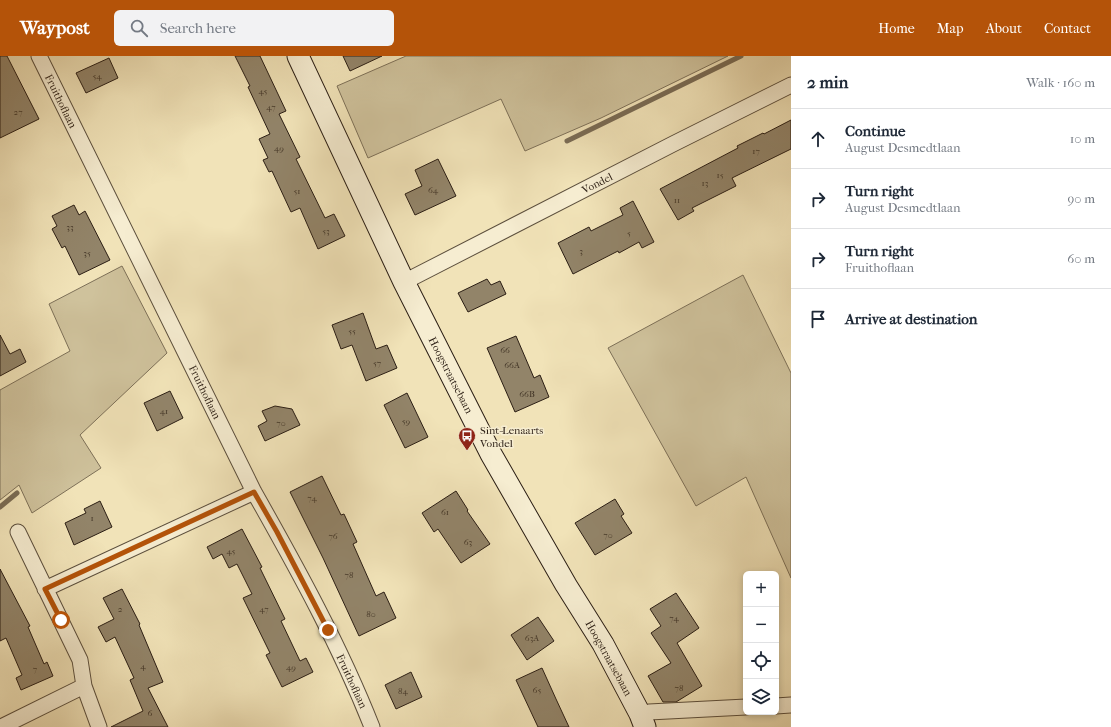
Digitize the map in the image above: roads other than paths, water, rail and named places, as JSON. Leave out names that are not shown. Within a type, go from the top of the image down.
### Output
[{"type":"main road","name":"Hoogstraatsebaan","points":[[298,56],[404,282],[491,454],[566,585],[603,644],[642,721]]},
{"type":"street","name":"Fruithoflaan","points":[[39,56],[254,492],[277,532],[328,630],[364,706],[372,727]]},
{"type":"street","name":"Vondel","points":[[404,282],[791,85]]},
{"type":"street","points":[[45,589],[254,492]]},
{"type":"street","points":[[18,532],[80,660],[84,686],[99,727]]},
{"type":"street","points":[[1,727],[84,686]]},
{"type":"street","points":[[779,706],[791,705]]},
{"type":"street","points":[[642,721],[649,712],[743,707]]},
{"type":"waterway","points":[[567,141],[741,56]]},
{"type":"waterway","points":[[0,507],[17,493]]},
{"type":"place","name":"Sint-Lenaarts Vondel","points":[[467,451]]}]
